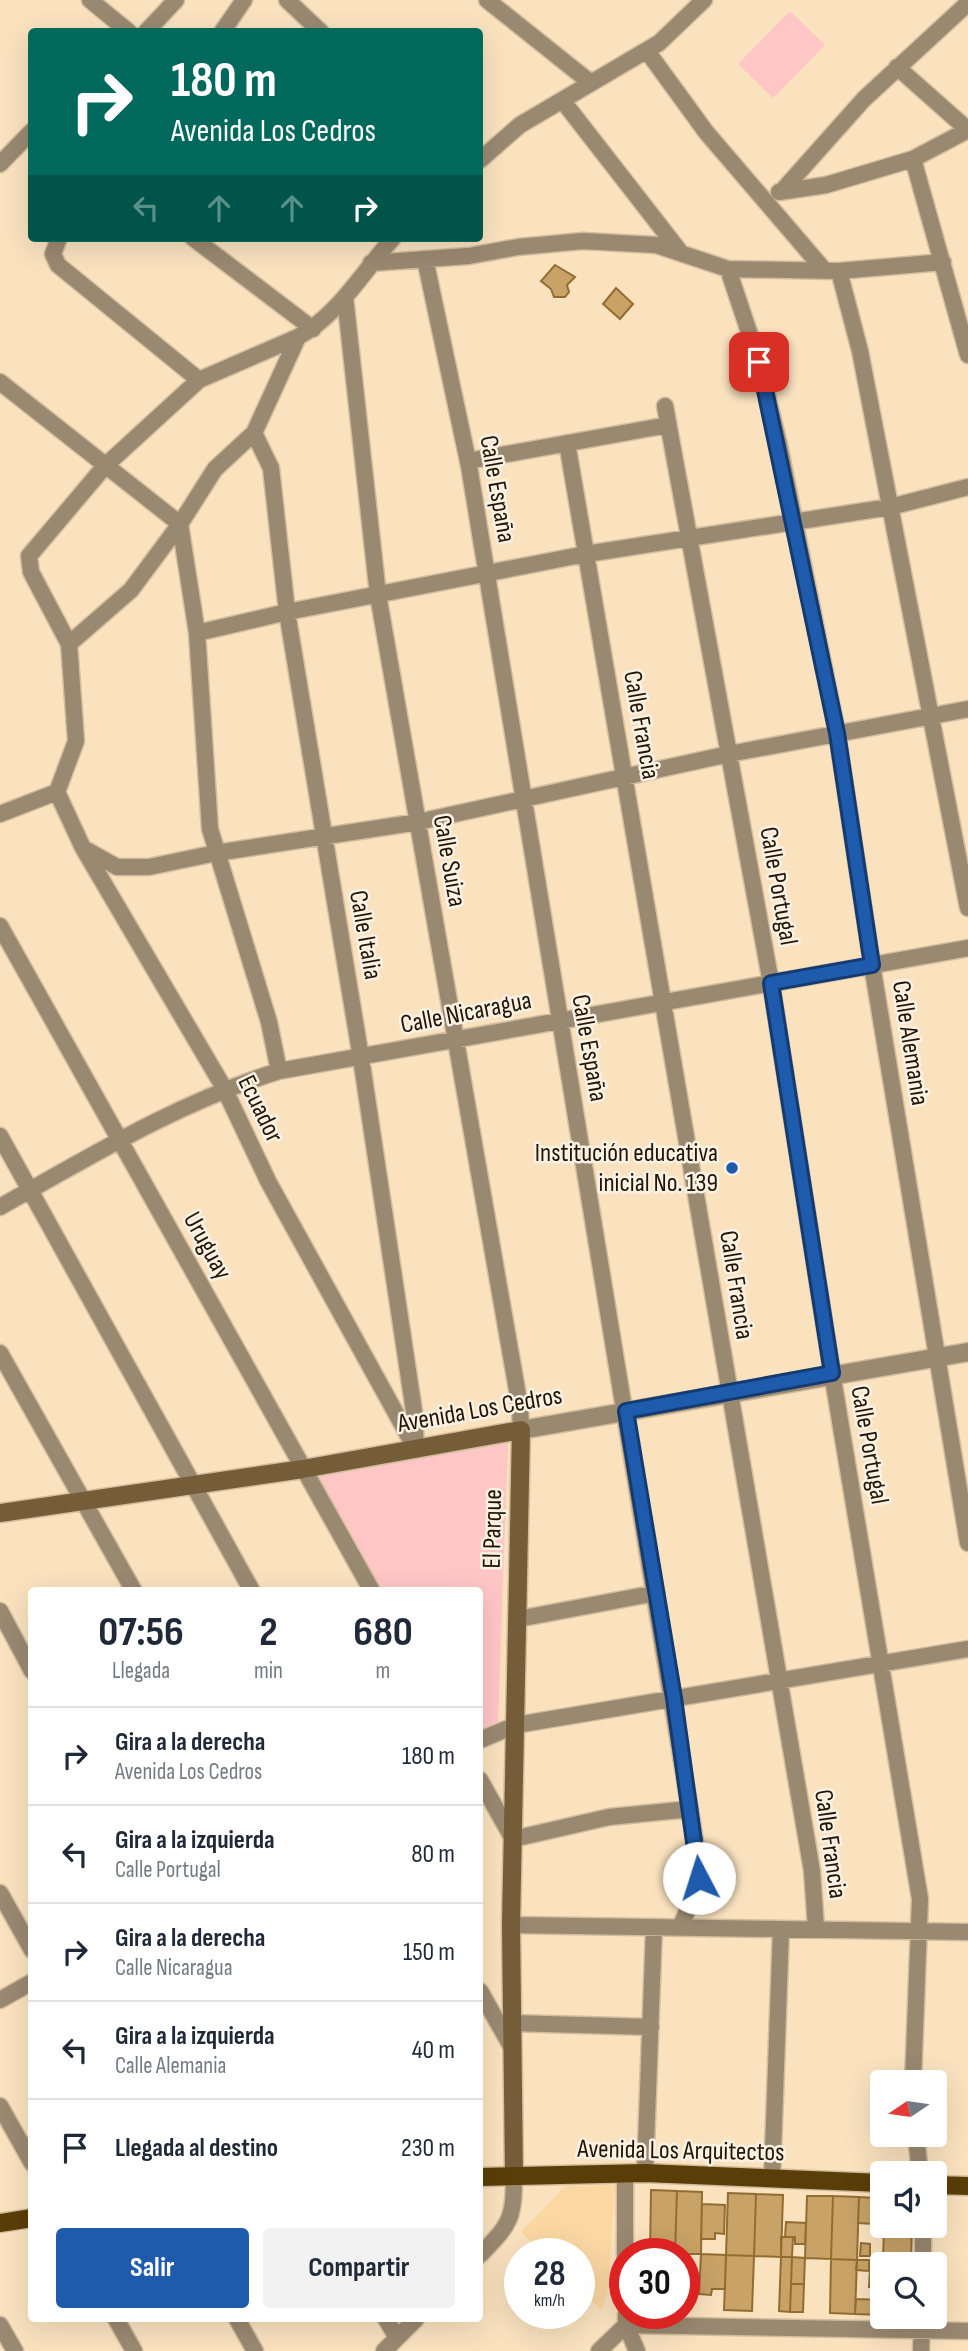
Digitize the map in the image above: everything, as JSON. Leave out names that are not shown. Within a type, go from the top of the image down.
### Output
[{"type":"main road","name":"Avenida Los Cedros","points":[[0,1513],[303,1469],[521,1430]]},
{"type":"main road","name":"El Parque","points":[[513,2175],[511,1925],[521,1430]]},
{"type":"main road","name":"Avenida Los Arquitectos","points":[[483,2177],[645,2173],[870,2182]]},
{"type":"main road","points":[[947,2185],[968,2186]]},
{"type":"main road","points":[[0,2223],[28,2219]]},
{"type":"street","points":[[90,0],[124,28]]},
{"type":"street","points":[[150,28],[176,0]]},
{"type":"street","points":[[225,28],[244,0]]},
{"type":"street","points":[[287,0],[317,28]]},
{"type":"street","points":[[487,0],[591,83]]},
{"type":"street","points":[[483,155],[520,125],[660,43],[696,2]]},
{"type":"street","points":[[782,191],[864,99],[968,3]]},
{"type":"street","points":[[647,51],[706,132],[760,195],[832,271],[860,352],[968,908]]},
{"type":"street","points":[[760,195],[826,185],[913,159],[968,130],[897,67]]},
{"type":"street","points":[[562,100],[681,253]]},
{"type":"street","points":[[0,164],[28,135]]},
{"type":"street","points":[[913,159],[968,355]]},
{"type":"street","points":[[371,263],[583,241],[656,245],[728,269],[832,271],[943,262]]},
{"type":"street","points":[[57,242],[53,254],[58,265],[199,380]]},
{"type":"street","points":[[198,242],[313,329]]},
{"type":"street","points":[[0,814],[57,792],[76,741],[69,644],[31,572],[29,556],[105,466],[199,380],[313,329],[345,297],[389,242]]},
{"type":"street","name":"Calle España","points":[[425,259],[468,461],[691,1809],[699,1878],[680,1927]]},
{"type":"street","name":"Calle Alemania","points":[[728,269],[759,362],[837,733],[872,965],[968,1542]]},
{"type":"street","name":"Calle Suiza","points":[[345,297],[378,595],[520,1407],[521,1430]]},
{"type":"street","points":[[69,644],[131,590],[180,524],[215,469],[254,433],[298,337]]},
{"type":"street","points":[[0,382],[180,524],[197,633],[210,829],[269,1022],[279,1071]]},
{"type":"street","name":"Calle Portugal","points":[[664,406],[771,983],[832,1373],[883,1663],[920,1899],[913,2070]]},
{"type":"street","points":[[468,461],[668,425]]},
{"type":"street","name":"Calle Italia","points":[[254,433],[271,468],[287,612],[361,1058],[415,1411],[415,1449]]},
{"type":"street","name":"Calle Francia","points":[[567,443],[812,1871],[816,1928]]},
{"type":"street","points":[[197,633],[287,612],[586,554],[688,536],[890,507],[968,487]]},
{"type":"street","points":[[83,848],[117,867],[149,867],[216,853],[323,839],[418,822],[729,754],[968,709]]},
{"type":"street","name":"Ecuador","points":[[57,792],[83,848],[224,1088],[268,1181],[415,1449]]},
{"type":"street","name":"Uruguay","points":[[0,926],[370,1587]]},
{"type":"street","name":"Calle Nicaragua","points":[[0,1207],[120,1140],[224,1088],[279,1071],[968,948]]},
{"type":"street","points":[[0,1136],[250,1587]]},
{"type":"street","name":"Avenida Los Cedros","points":[[521,1430],[832,1373],[968,1352]]},
{"type":"street","points":[[0,1353],[132,1587]]},
{"type":"street","points":[[517,1619],[656,1593]]},
{"type":"street","points":[[0,1611],[28,1664]]},
{"type":"street","points":[[483,1739],[516,1725],[968,1649]]},
{"type":"street","points":[[483,1785],[513,1839],[609,1817],[691,1809]]},
{"type":"street","points":[[0,1893],[28,1943]]},
{"type":"street","points":[[511,1925],[968,1932]]},
{"type":"street","points":[[645,2173],[654,1927]]},
{"type":"street","points":[[772,2178],[781,1929]]},
{"type":"street","points":[[0,2000],[28,1984]]},
{"type":"street","points":[[483,1996],[512,2046]]},
{"type":"street","points":[[511,2023],[651,2026]]},
{"type":"street","points":[[0,2106],[28,2155]]},
{"type":"street","points":[[625,2173],[625,2238]]},
{"type":"street","points":[[483,2252],[507,2227],[514,2202],[513,2175]]},
{"type":"street","points":[[700,2320],[870,2322]]},
{"type":"street","points":[[118,2322],[134,2351]]},
{"type":"street","points":[[239,2322],[255,2351]]},
{"type":"street","points":[[388,2322],[397,2338]]},
{"type":"street","points":[[384,2351],[413,2322]]},
{"type":"street","points":[[0,2325],[15,2351]]},
{"type":"street","points":[[947,2327],[968,2331]]},
{"type":"street","points":[[600,2351],[618,2329]]},
{"type":"street","points":[[630,2329],[638,2351]]},
{"type":"street","points":[[921,2351],[922,2329]]},
{"type":"shaded area","points":[[790,11],[825,45],[773,98],[738,64]]},
{"type":"shaded area","points":[[508,1443],[498,1722],[483,1729],[483,1587],[378,1587],[315,1474]]},
{"type":"shaded area","points":[[615,2185],[611,2238],[609,2238],[608,2288],[602,2311],[595,2304],[595,2238],[527,2238],[521,2232],[565,2186]]},
{"type":"building","points":[[555,265],[575,277],[567,285],[569,292],[565,297],[554,297],[551,289],[541,281]]},
{"type":"building","points":[[616,288],[633,304],[620,319],[603,304]]},
{"type":"building","points":[[651,2190],[677,2191],[676,2238],[650,2238]]},
{"type":"building","points":[[677,2191],[702,2192],[701,2254],[700,2238],[676,2238]]},
{"type":"building","points":[[728,2193],[756,2194],[754,2256],[726,2255]]},
{"type":"building","points":[[756,2194],[783,2195],[781,2257],[754,2256]]},
{"type":"building","points":[[807,2196],[833,2196],[831,2259],[805,2258]]},
{"type":"building","points":[[833,2196],[859,2197],[857,2260],[831,2259]]},
{"type":"building","points":[[859,2197],[870,2198],[870,2224],[858,2223]]},
{"type":"building","points":[[702,2204],[725,2205],[724,2234],[715,2233],[715,2239],[701,2239]]},
{"type":"building","points":[[786,2222],[806,2223],[805,2244],[795,2244],[795,2237],[785,2237]]},
{"type":"building","points":[[781,2237],[793,2237],[792,2257],[781,2257]]},
{"type":"building","points":[[884,2238],[912,2238],[911,2252],[883,2252]]},
{"type":"building","points":[[861,2243],[870,2244],[870,2256],[860,2256]]},
{"type":"building","points":[[701,2254],[726,2255],[725,2289],[712,2289],[711,2295],[700,2294]]},
{"type":"building","points":[[726,2255],[754,2256],[752,2311],[724,2310]]},
{"type":"building","points":[[781,2257],[792,2257],[790,2312],[779,2311]]},
{"type":"building","points":[[792,2257],[805,2258],[804,2284],[791,2284]]},
{"type":"building","points":[[831,2259],[857,2260],[855,2314],[830,2313]]},
{"type":"building","points":[[857,2260],[869,2260],[869,2271],[856,2270]]},
{"type":"building","points":[[791,2284],[804,2284],[803,2312],[790,2312]]},
{"type":"building","points":[[856,2299],[870,2300],[870,2315],[855,2314]]},
{"type":"place","name":"Institución educativa inicial No. 139","points":[[732,1168]]},
{"type":"route","points":[[699,1878],[674,1698],[626,1411],[832,1373],[771,983],[872,965],[837,733],[779,445],[759,362]]}]
